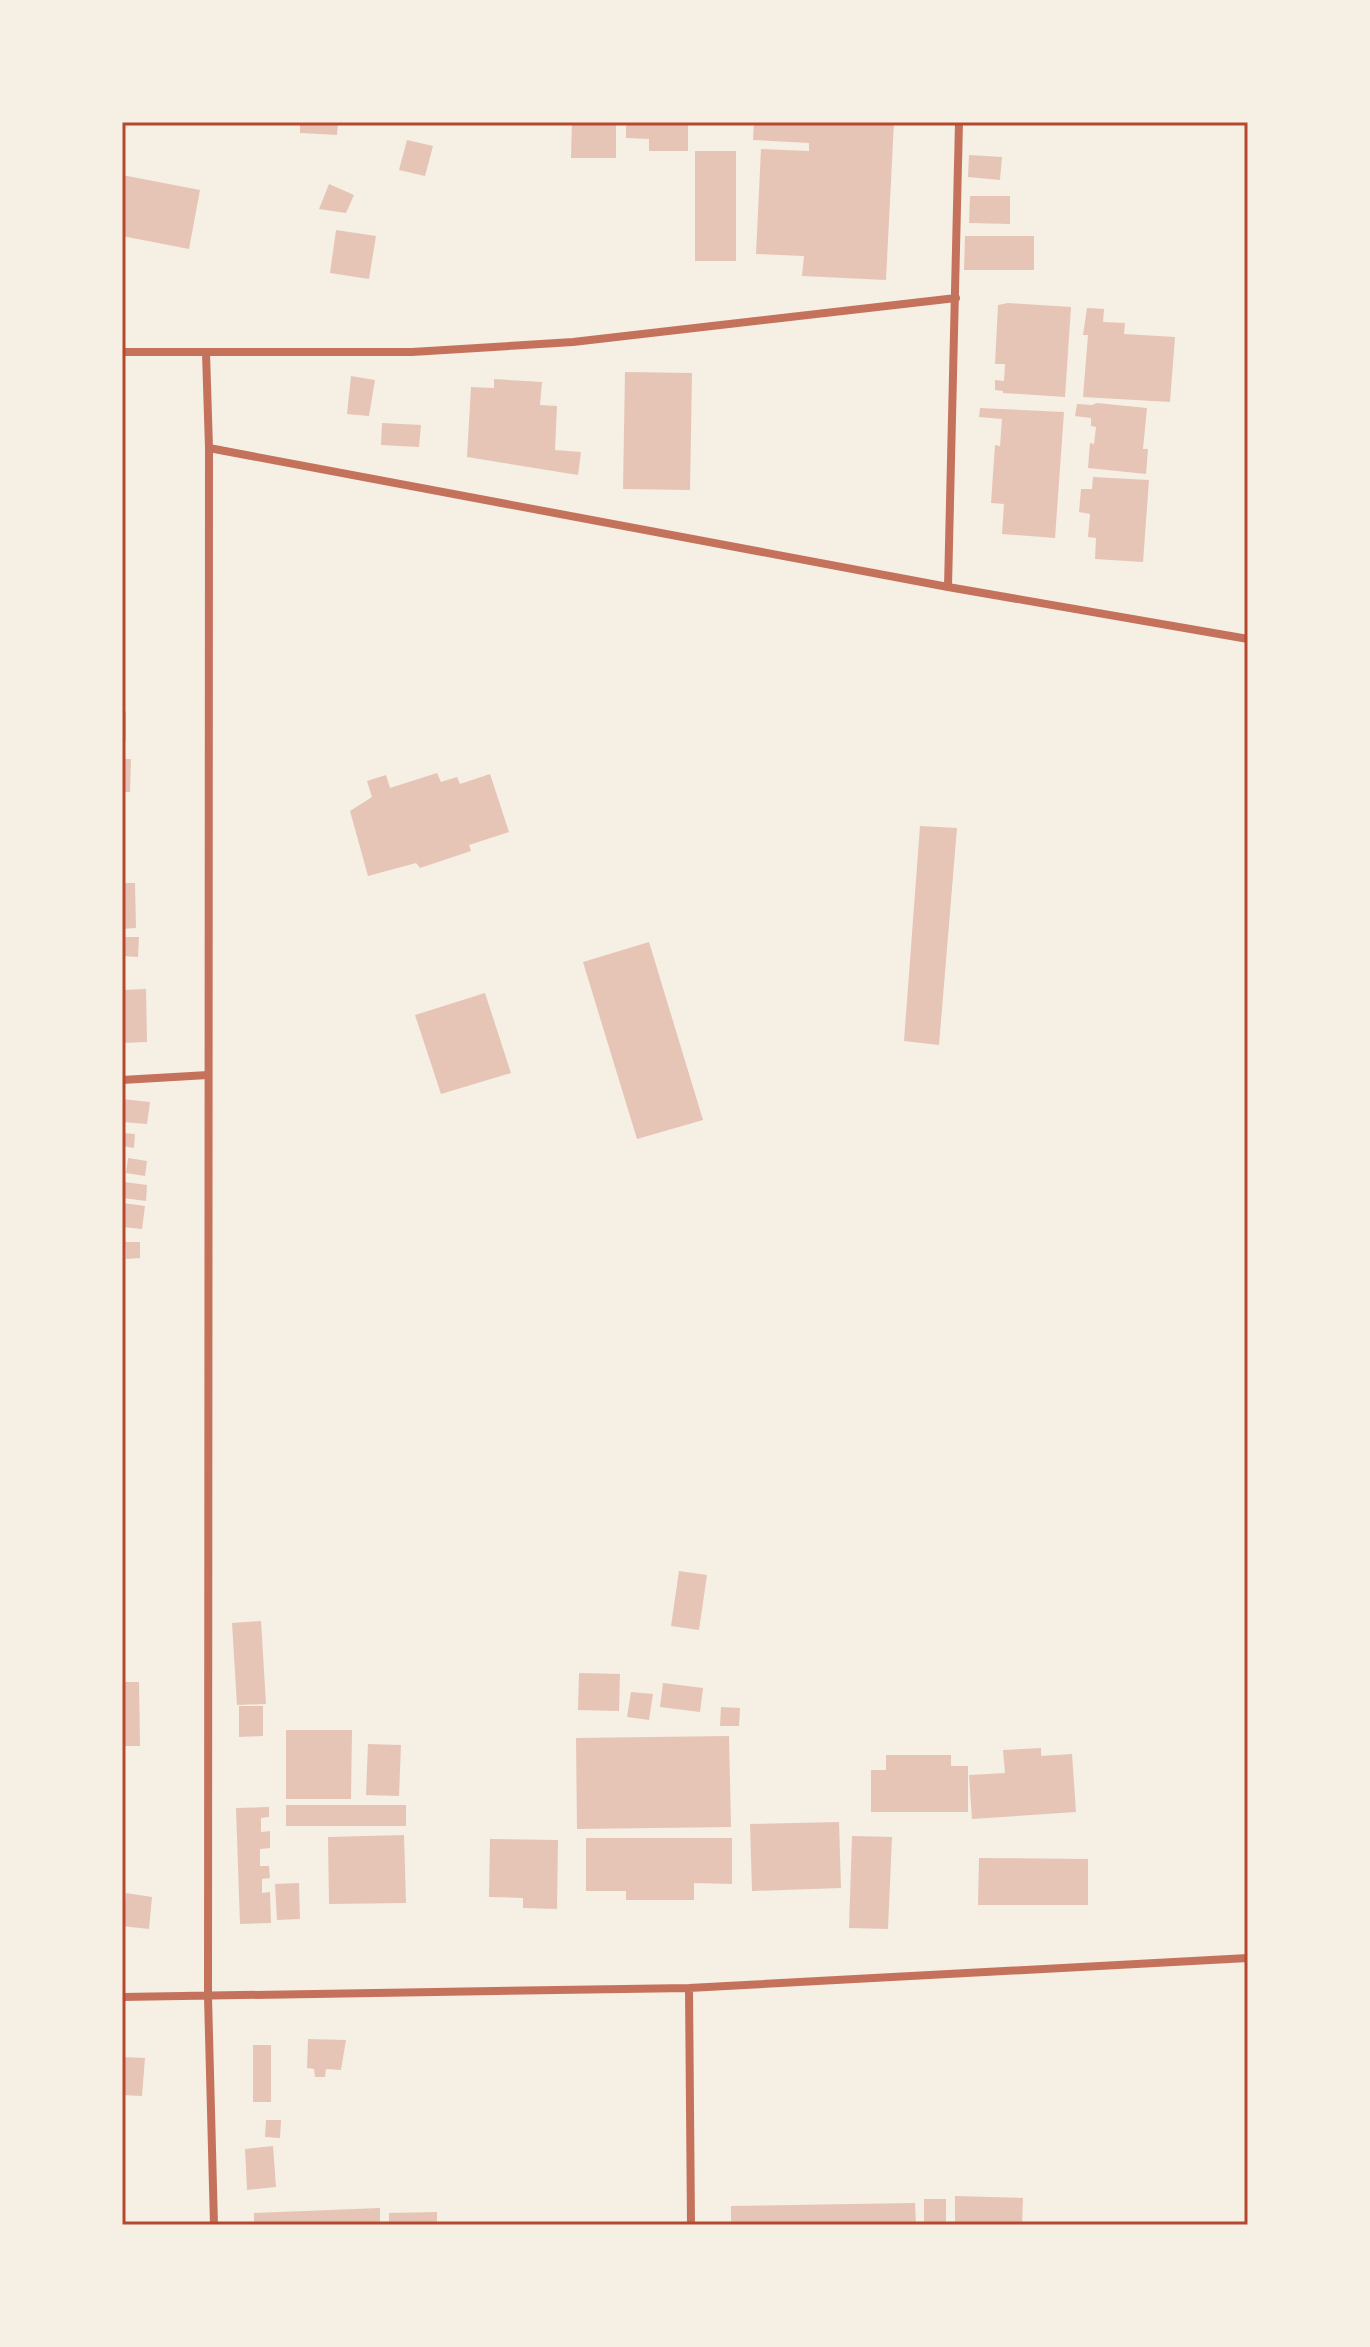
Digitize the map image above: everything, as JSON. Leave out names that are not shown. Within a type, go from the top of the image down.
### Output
[{"type":"street","points":[[948,587],[959,122]]},
{"type":"street","points":[[122,352],[412,352],[573,342],[956,298]]},
{"type":"street","points":[[206,353],[209,448],[208,1997],[214,2225]]},
{"type":"street","points":[[209,448],[948,587],[1248,639]]},
{"type":"street","points":[[122,1080],[208,1075]]},
{"type":"street","points":[[122,1997],[689,1988],[1248,1958]]},
{"type":"street","points":[[689,1988],[691,2225]]},
{"type":"building","points":[[300,122],[338,122],[337,135],[300,133]]},
{"type":"building","points":[[572,122],[616,122],[616,158],[571,158]]},
{"type":"building","points":[[626,122],[688,122],[688,151],[649,151],[649,139],[626,138]]},
{"type":"building","points":[[754,122],[894,122],[886,280],[802,276],[804,256],[756,254],[761,149],[809,151],[809,143],[753,140]]},
{"type":"building","points":[[407,140],[433,146],[425,176],[399,170]]},
{"type":"building","points":[[695,151],[736,151],[736,261],[695,261]]},
{"type":"building","points":[[969,155],[1002,157],[1000,180],[968,177]]},
{"type":"building","points":[[122,175],[200,190],[189,249],[122,236]]},
{"type":"building","points":[[329,184],[354,195],[346,213],[319,209]]},
{"type":"building","points":[[970,196],[1010,196],[1010,224],[969,223]]},
{"type":"building","points":[[336,230],[376,236],[369,279],[330,273]]},
{"type":"building","points":[[965,236],[1034,236],[1034,270],[964,270]]},
{"type":"building","points":[[998,305],[1071,307],[1065,397],[995,390],[995,380],[1004,381],[1005,364],[995,364]]},
{"type":"building","points":[[1087,308],[1104,309],[1103,322],[1125,323],[1124,334],[1175,337],[1170,402],[1083,397],[1088,335],[1083,335]]},
{"type":"building","points":[[625,372],[692,373],[690,490],[623,489]]},
{"type":"building","points":[[351,376],[375,380],[369,416],[347,414]]},
{"type":"building","points":[[494,379],[542,382],[540,405],[557,406],[555,450],[581,452],[578,475],[467,457],[471,387],[494,388]]},
{"type":"building","points":[[1077,404],[1147,408],[1143,449],[1148,449],[1146,474],[1088,468],[1090,443],[1094,444],[1096,427],[1091,426],[1091,418],[1075,416]]},
{"type":"building","points":[[980,408],[1064,412],[1055,538],[1002,534],[1004,504],[991,503],[995,445],[1000,446],[1002,419],[979,417]]},
{"type":"building","points":[[382,423],[421,425],[419,447],[381,445]]},
{"type":"building","points":[[1093,477],[1149,480],[1143,562],[1095,559],[1096,538],[1088,537],[1090,514],[1079,512],[1081,489],[1092,489]]},
{"type":"building","points":[[122,711],[126,711],[126,741],[122,741]]},
{"type":"building","points":[[122,759],[131,759],[130,792],[122,792]]},
{"type":"building","points":[[437,773],[441,782],[457,777],[460,784],[490,774],[509,832],[469,845],[471,851],[420,868],[416,863],[368,876],[350,811],[372,797],[367,781],[386,775],[390,788]]},
{"type":"building","points":[[920,826],[957,828],[939,1045],[904,1041]]},
{"type":"building","points":[[122,883],[135,883],[136,928],[122,929]]},
{"type":"building","points":[[122,937],[139,937],[138,957],[122,956]]},
{"type":"building","points":[[649,942],[703,1120],[637,1139],[583,962]]},
{"type":"building","points":[[146,989],[147,1042],[122,1043],[122,990]]},
{"type":"building","points":[[485,993],[511,1073],[441,1094],[415,1015]]},
{"type":"building","points":[[122,1099],[150,1102],[147,1124],[122,1122]]},
{"type":"building","points":[[122,1133],[135,1134],[134,1148],[122,1146]]},
{"type":"building","points":[[128,1158],[147,1161],[145,1176],[126,1173]]},
{"type":"building","points":[[124,1182],[147,1185],[146,1201],[123,1198]]},
{"type":"building","points":[[123,1203],[145,1206],[142,1229],[122,1227]]},
{"type":"building","points":[[125,1242],[140,1242],[140,1258],[126,1259]]},
{"type":"building","points":[[679,1571],[707,1575],[699,1630],[671,1626]]},
{"type":"building","points":[[261,1621],[266,1704],[237,1705],[232,1623]]},
{"type":"building","points":[[579,1673],[620,1674],[619,1711],[578,1710]]},
{"type":"building","points":[[122,1682],[139,1682],[140,1746],[122,1746]]},
{"type":"building","points":[[663,1683],[703,1688],[700,1712],[660,1707]]},
{"type":"building","points":[[631,1692],[653,1694],[649,1720],[627,1717]]},
{"type":"building","points":[[239,1706],[263,1706],[263,1736],[239,1737]]},
{"type":"building","points":[[721,1707],[740,1708],[739,1726],[720,1726]]},
{"type":"building","points":[[286,1730],[352,1730],[351,1799],[286,1799]]},
{"type":"building","points":[[729,1736],[731,1827],[577,1829],[576,1738]]},
{"type":"building","points":[[368,1744],[401,1745],[399,1796],[366,1795]]},
{"type":"building","points":[[1041,1748],[1041,1756],[1072,1754],[1076,1812],[972,1819],[969,1775],[1005,1773],[1003,1750]]},
{"type":"building","points":[[886,1755],[951,1755],[951,1766],[968,1766],[968,1812],[871,1812],[871,1770],[886,1770]]},
{"type":"building","points":[[286,1805],[406,1805],[406,1826],[286,1826]]},
{"type":"building","points":[[269,1807],[269,1817],[261,1818],[261,1832],[270,1831],[270,1848],[260,1849],[260,1866],[269,1866],[270,1878],[262,1879],[262,1893],[270,1892],[271,1923],[240,1924],[236,1808]]},
{"type":"building","points":[[839,1822],[841,1888],[752,1891],[750,1824]]},
{"type":"building","points":[[404,1835],[406,1903],[329,1904],[328,1837]]},
{"type":"building","points":[[852,1836],[892,1837],[888,1929],[849,1928]]},
{"type":"building","points":[[586,1838],[732,1838],[732,1884],[694,1883],[694,1900],[626,1900],[626,1891],[586,1891]]},
{"type":"building","points":[[490,1839],[558,1840],[557,1909],[523,1908],[523,1898],[489,1897]]},
{"type":"building","points":[[979,1858],[1088,1859],[1088,1905],[978,1905]]},
{"type":"building","points":[[299,1883],[300,1919],[277,1920],[275,1884]]},
{"type":"building","points":[[126,1893],[152,1897],[149,1929],[122,1926]]},
{"type":"building","points":[[308,2039],[346,2040],[341,2070],[326,2069],[325,2077],[315,2077],[314,2069],[307,2068]]},
{"type":"building","points":[[253,2045],[271,2045],[271,2102],[253,2102]]},
{"type":"building","points":[[122,2057],[145,2058],[142,2096],[122,2095]]},
{"type":"building","points":[[266,2120],[281,2120],[280,2138],[265,2137]]},
{"type":"building","points":[[273,2146],[276,2187],[247,2190],[245,2149]]},
{"type":"building","points":[[955,2196],[1023,2198],[1022,2225],[955,2225]]},
{"type":"building","points":[[924,2199],[946,2199],[946,2225],[924,2225]]},
{"type":"building","points":[[915,2203],[916,2225],[731,2225],[731,2206]]},
{"type":"building","points":[[380,2208],[380,2225],[254,2225],[254,2213]]},
{"type":"building","points":[[437,2212],[437,2225],[389,2225],[389,2213]]}]
